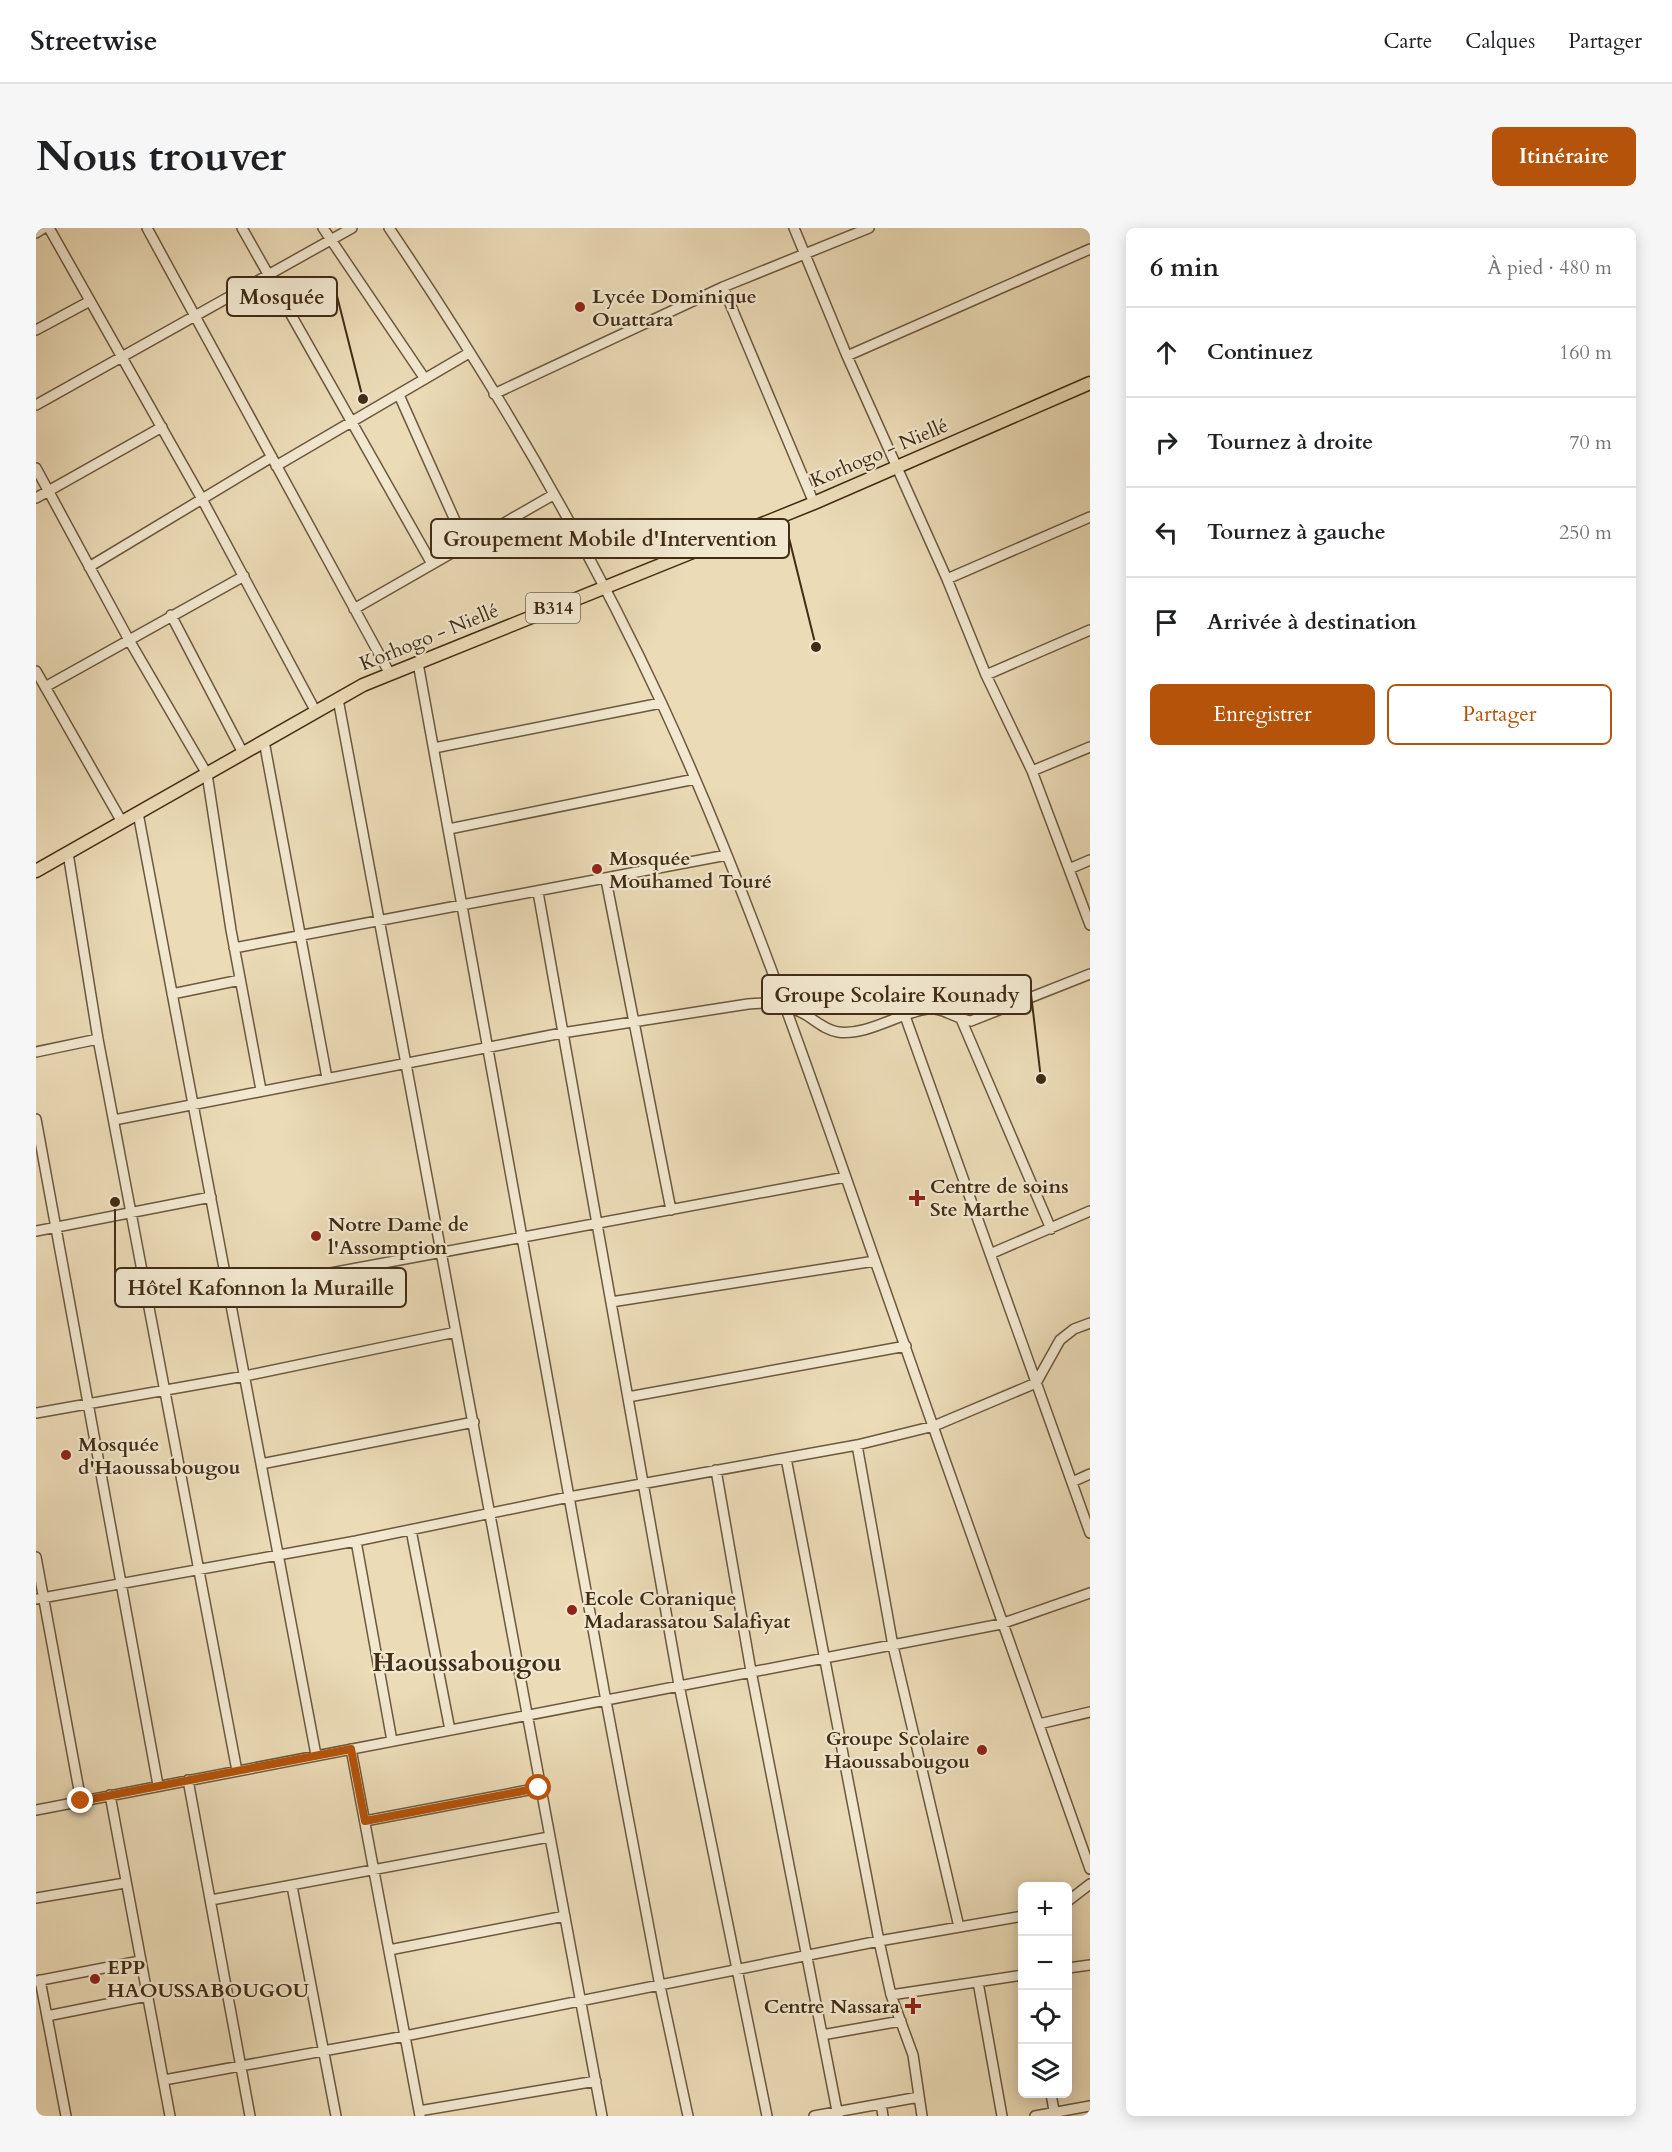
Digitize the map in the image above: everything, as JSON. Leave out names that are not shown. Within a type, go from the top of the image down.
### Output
[{"type":"main road","name":"Korhogo - Niellé","points":[[36,870],[338,699],[390,674],[814,502],[1090,383]]},
{"type":"street","points":[[36,233],[44,228]]},
{"type":"street","points":[[49,228],[202,499],[316,712]]},
{"type":"street","points":[[147,228],[390,674]]},
{"type":"street","points":[[242,228],[432,564]]},
{"type":"street","points":[[323,228],[425,379]]},
{"type":"street","points":[[36,405],[352,228]]},
{"type":"street","points":[[389,228],[469,353],[553,495],[604,587],[661,703],[695,779],[787,1006],[1001,1624],[1090,1869]]},
{"type":"street","points":[[794,228],[847,356],[947,579],[986,675],[1032,771],[1090,925]]},
{"type":"street","points":[[494,394],[723,287],[869,228]]},
{"type":"street","points":[[847,356],[1090,249]]},
{"type":"street","points":[[723,287],[814,502]]},
{"type":"street","points":[[36,330],[90,301]]},
{"type":"street","points":[[89,567],[202,499],[352,422],[469,353]]},
{"type":"street","points":[[399,395],[466,545]]},
{"type":"street","points":[[36,498],[162,427]]},
{"type":"street","points":[[36,468],[129,640],[207,774],[234,948],[261,1090]]},
{"type":"street","points":[[354,609],[553,495]]},
{"type":"street","points":[[947,579],[1090,517]]},
{"type":"street","points":[[45,687],[244,576]]},
{"type":"street","points":[[171,615],[243,753]]},
{"type":"street","points":[[986,675],[1090,630]]},
{"type":"street","points":[[418,663],[606,1701],[660,1986],[688,2116]]},
{"type":"street","points":[[36,671],[122,822]]},
{"type":"street","points":[[338,699],[443,1253],[539,1788],[582,2001],[602,2116]]},
{"type":"street","points":[[434,748],[661,703]]},
{"type":"street","points":[[264,741],[327,1078]]},
{"type":"street","points":[[1032,771],[1090,747]]},
{"type":"street","points":[[449,829],[695,779]]},
{"type":"street","points":[[138,813],[316,1755]]},
{"type":"street","points":[[68,853],[98,1039],[237,1771]]},
{"type":"street","points":[[234,948],[301,937],[462,904],[606,880],[727,855]]},
{"type":"street","points":[[1069,869],[1090,860]]},
{"type":"street","points":[[606,880],[670,1210]]},
{"type":"street","points":[[538,892],[679,1685],[767,2116]]},
{"type":"street","points":[[114,1120],[261,1090],[632,1021],[767,1002],[787,1006],[825,1028],[839,1032],[853,1031],[928,1009],[942,1010],[961,1020],[971,1021],[1090,974]]},
{"type":"street","points":[[172,994],[240,981]]},
{"type":"street","points":[[904,1016],[1090,1533]]},
{"type":"street","points":[[961,1020],[1051,1229]]},
{"type":"street","points":[[36,1052],[98,1039]]},
{"type":"street","points":[[36,1119],[158,1785]]},
{"type":"street","points":[[228,1292],[846,1177]]},
{"type":"street","points":[[36,1231],[211,1197]]},
{"type":"street","points":[[990,1254],[1090,1211]]},
{"type":"street","points":[[611,1302],[875,1261]]},
{"type":"street","points":[[40,1598],[356,1541],[569,1497],[857,1445],[934,1426],[1036,1383],[1060,1340],[1074,1329],[1090,1324]]},
{"type":"street","points":[[36,1413],[244,1376],[456,1332]]},
{"type":"street","points":[[628,1397],[906,1346]]},
{"type":"street","points":[[261,1464],[474,1422]]},
{"type":"street","points":[[857,1445],[893,1646],[959,1927]]},
{"type":"street","points":[[786,1458],[879,1941],[891,1995],[913,2055],[922,2116]]},
{"type":"street","points":[[717,1470],[751,1671],[838,2114]]},
{"type":"street","points":[[1072,1482],[1090,1474]]},
{"type":"street","points":[[411,1530],[450,1730]]},
{"type":"street","points":[[356,1541],[392,1741]]},
{"type":"street","points":[[36,1557],[40,1598],[81,1801]]},
{"type":"street","points":[[36,1810],[1001,1624],[1090,1593]]},
{"type":"street","points":[[1039,1724],[1090,1713]]},
{"type":"street","points":[[351,1749],[420,2113],[596,2080]]},
{"type":"street","points":[[188,1780],[250,2116]]},
{"type":"street","points":[[365,1821],[539,1788]]},
{"type":"street","points":[[110,1795],[170,2116]]},
{"type":"street","points":[[211,1900],[549,1837]]},
{"type":"street","points":[[36,1898],[125,1883]]},
{"type":"street","points":[[1072,1898],[1090,1884]]},
{"type":"street","points":[[292,1886],[336,2116]]},
{"type":"street","points":[[389,1950],[565,1916]]},
{"type":"street","points":[[164,2079],[405,2036],[736,1972],[879,1941],[1018,1917]]},
{"type":"street","points":[[66,2116],[38,1981],[140,1961]]},
{"type":"street","points":[[1072,1967],[1090,1965]]},
{"type":"street","points":[[891,1995],[1018,1976]]},
{"type":"street","points":[[978,1982],[1002,2116]]},
{"type":"street","points":[[47,2016],[147,1996]]},
{"type":"street","points":[[822,2035],[901,2021]]},
{"type":"street","points":[[814,2116],[838,2114],[919,2097]]},
{"type":"street","points":[[1052,2098],[1054,2114]]},
{"type":"street","points":[[881,2104],[883,2116]]},
{"type":"street","points":[[1035,2116],[1090,2106]]},
{"type":"place","name":"Lycée Dominique Ouattara","points":[[580,307]]},
{"type":"place","name":"Mosquée","points":[[363,399]]},
{"type":"place","name":"Groupement Mobile d'Intervention","points":[[816,647]]},
{"type":"place","name":"Mosquée Mouhamed Touré","points":[[597,869]]},
{"type":"place","name":"Groupe Scolaire Kounady","points":[[1041,1079]]},
{"type":"place","name":"Centre de soins Ste Marthe","points":[[917,1198]]},
{"type":"place","name":"Hôtel Kafonnon la Muraille","points":[[115,1202]]},
{"type":"place","name":"Notre Dame de l'Assomption","points":[[316,1236]]},
{"type":"place","name":"Mosquée d'Haoussabougou","points":[[66,1455]]},
{"type":"place","name":"Ecole Coranique Madarassatou Salafiyat","points":[[572,1610]]},
{"type":"place","name":"Groupe Scolaire Haoussabougou","points":[[982,1750]]},
{"type":"place","name":"EPP HAOUSSABOUGOU","points":[[95,1979]]},
{"type":"place","name":"Centre Nassara","points":[[913,2006]]},
{"type":"district","name":"Haoussabougou","points":[[467,1662]]},
{"type":"route","points":[[81,1801],[351,1749],[365,1821],[539,1788]]}]
